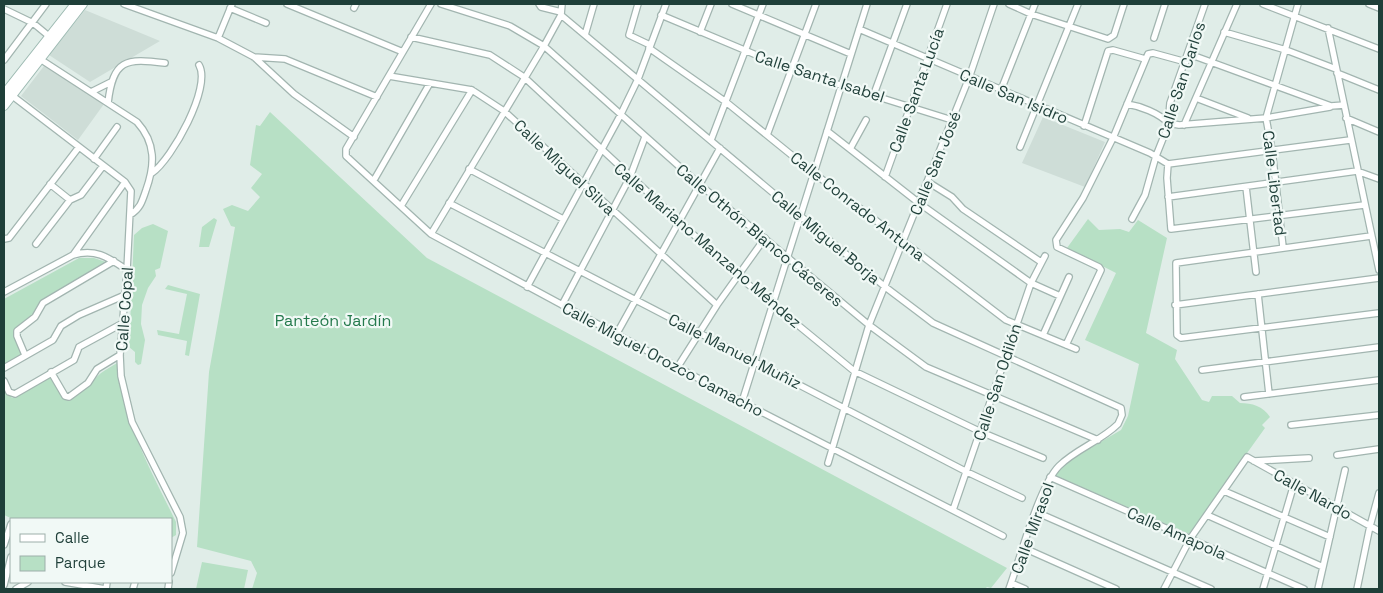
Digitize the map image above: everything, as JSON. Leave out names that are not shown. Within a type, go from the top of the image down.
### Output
[{"type":"street","points":[[4,60],[46,4]]},
{"type":"street","points":[[4,106],[7,94],[75,4]]},
{"type":"street","points":[[7,94],[40,59],[83,4]]},
{"type":"street","points":[[124,4],[218,38],[254,57],[294,94],[354,137],[431,4]]},
{"type":"street","points":[[287,4],[403,52]]},
{"type":"street","name":"Calle Othón Blanco Cáceres","points":[[441,4],[510,26],[544,46],[620,116],[699,184],[869,325],[930,369],[1098,440]]},
{"type":"street","points":[[539,4],[541,7],[561,14]]},
{"type":"street","points":[[430,234],[544,46],[561,14],[562,4]]},
{"type":"street","points":[[584,35],[594,4]]},
{"type":"street","name":"Calle Conrado Antuna","points":[[638,4],[629,35],[650,46],[726,102],[815,174],[1006,320],[1076,349]]},
{"type":"street","points":[[527,286],[620,116],[638,79],[666,4]]},
{"type":"street","points":[[700,32],[711,4]]},
{"type":"street","points":[[732,4],[851,54]]},
{"type":"street","points":[[711,140],[763,4]]},
{"type":"street","points":[[767,135],[816,4]]},
{"type":"street","points":[[742,402],[802,217],[867,4]]},
{"type":"street","points":[[874,94],[907,4]]},
{"type":"street","name":"Calle Santa Lucía","points":[[885,177],[947,4]]},
{"type":"street","name":"Calle San José","points":[[828,463],[869,325],[969,78],[994,4]]},
{"type":"street","points":[[1009,4],[1069,28],[1110,38],[1114,35],[1124,4]]},
{"type":"street","points":[[1001,90],[1035,4]]},
{"type":"street","points":[[1020,146],[1035,105],[1078,4]]},
{"type":"street","points":[[1154,38],[1165,4]]},
{"type":"street","name":"Calle San Carlos","points":[[1205,4],[1168,110],[1163,160],[1171,229],[1250,219]]},
{"type":"street","points":[[1184,125],[1237,4]]},
{"type":"street","points":[[1263,4],[1379,49]]},
{"type":"street","name":"Calle Libertad","points":[[1283,247],[1272,150],[1266,118],[1298,4]]},
{"type":"street","points":[[1369,4],[1379,8]]},
{"type":"street","points":[[218,38],[231,6],[266,23]]},
{"type":"street","points":[[4,10],[33,23],[50,36]]},
{"type":"street","name":"Calle Miguel Borja","points":[[561,14],[884,286],[933,323],[1005,357],[1119,406],[1122,410]]},
{"type":"street","name":"Calle Santa Isabel","points":[[661,16],[792,70],[841,86],[874,94],[952,120]]},
{"type":"street","points":[[1328,28],[1350,140],[1379,270]]},
{"type":"street","name":"Calle San Isidro","points":[[859,29],[1163,160]]},
{"type":"street","points":[[1224,32],[1286,50],[1379,90]]},
{"type":"street","name":"Calle Mariano Manzano Méndez","points":[[412,37],[490,54],[524,78],[738,276],[854,371],[981,432],[1043,458]]},
{"type":"street","points":[[1084,126],[1110,50],[1145,59]]},
{"type":"street","points":[[1066,345],[1101,270],[1099,267],[1055,244],[1083,198],[1113,138],[1149,53],[1186,62]]},
{"type":"street","points":[[1188,54],[1331,106]]},
{"type":"street","points":[[254,57],[285,59],[377,96]]},
{"type":"street","points":[[40,59],[108,102],[137,122],[145,131],[152,150],[152,173],[140,208],[130,215]]},
{"type":"street","points":[[108,102],[111,82],[117,70],[132,60],[166,63]]},
{"type":"street","points":[[152,173],[162,165],[191,120],[202,73],[198,65]]},
{"type":"street","name":"Calle Miguel Silva","points":[[389,76],[472,90],[504,111],[717,305]]},
{"type":"street","points":[[91,92],[111,82]]},
{"type":"street","points":[[374,180],[430,83]]},
{"type":"street","points":[[401,206],[472,90]]},
{"type":"street","points":[[7,94],[125,182],[73,255]]},
{"type":"street","points":[[1196,98],[1250,118]]},
{"type":"street","points":[[1127,104],[1136,105],[1168,123],[1184,125],[1266,118],[1344,105]]},
{"type":"street","points":[[1346,118],[1379,132]]},
{"type":"street","points":[[850,149],[866,120]]},
{"type":"street","points":[[94,159],[117,127]]},
{"type":"street","points":[[827,132],[919,204],[1031,283],[1060,296]]},
{"type":"street","name":"Calle Miguel Orozco Camacho","points":[[354,137],[345,152],[430,234],[677,368],[1003,536]]},
{"type":"street","points":[[562,305],[630,177],[645,137]]},
{"type":"street","points":[[1132,219],[1163,160],[1272,150],[1350,140]]},
{"type":"street","points":[[5,239],[78,147]]},
{"type":"street","points":[[616,335],[720,148]]},
{"type":"street","points":[[36,244],[70,200],[81,195],[103,166]]},
{"type":"street","points":[[469,169],[562,219]]},
{"type":"street","points":[[1168,197],[1357,171],[1379,179]]},
{"type":"street","name":"Calle Copal","points":[[125,182],[131,191],[126,295],[120,354],[121,376],[132,422],[180,517],[182,533],[172,569]]},
{"type":"street","points":[[928,182],[952,197],[963,209],[1041,262]]},
{"type":"street","points":[[50,184],[70,200]]},
{"type":"street","points":[[1246,186],[1256,272]]},
{"type":"street","name":"Calle Manuel Muñiz","points":[[449,203],[967,472],[1022,498]]},
{"type":"street","points":[[1250,219],[1364,204]]},
{"type":"street","points":[[1371,236],[1176,263],[1174,304],[1178,338],[1379,313]]},
{"type":"street","points":[[677,368],[717,305],[765,238]]},
{"type":"street","points":[[4,292],[73,255],[95,252],[127,270]]},
{"type":"street","name":"Calle San Odilón","points":[[953,510],[1016,324],[1031,283],[1045,256]]},
{"type":"street","points":[[26,356],[17,336],[17,331],[35,317],[42,304],[114,262]]},
{"type":"street","points":[[1043,335],[1069,277]]},
{"type":"street","points":[[1174,304],[1379,278]]},
{"type":"street","points":[[1258,294],[1269,394]]},
{"type":"street","points":[[4,368],[53,340],[61,326],[79,315],[126,295]]},
{"type":"street","points":[[4,381],[12,394],[74,360],[79,347],[123,323]]},
{"type":"street","points":[[1202,370],[1379,346]]},
{"type":"street","points":[[52,372],[65,396],[71,396],[91,380],[97,369],[120,354]]},
{"type":"street","points":[[1244,397],[1379,380]]},
{"type":"street","name":"Calle Mirasol","points":[[1010,586],[1050,477],[1063,462],[1098,440],[1118,424],[1122,410]]},
{"type":"street","points":[[1291,425],[1379,415]]},
{"type":"street","points":[[1337,455],[1379,449]]},
{"type":"street","name":"Calle Nardo","points":[[1224,491],[1247,457],[1379,531]]},
{"type":"street","points":[[1254,461],[1309,458]]},
{"type":"street","points":[[1318,589],[1345,470]]},
{"type":"street","name":"Calle Amapola","points":[[1050,477],[1304,589]]},
{"type":"street","points":[[1262,589],[1294,484]]},
{"type":"street","points":[[1164,589],[1190,539],[1224,491],[1330,537]]},
{"type":"street","points":[[1357,589],[1379,493]]},
{"type":"street","points":[[1036,512],[1211,589]]},
{"type":"street","points":[[1207,515],[1323,567]]},
{"type":"street","points":[[4,545],[6,532]]},
{"type":"street","points":[[1024,548],[1116,589]]},
{"type":"street","points":[[4,584],[10,561]]},
{"type":"street","points":[[71,583],[105,589]]},
{"type":"street","points":[[1010,586],[1025,589]]},
{"type":"shaded area","points":[[85,10],[160,41],[90,82],[49,55]]},
{"type":"shaded area","points":[[44,66],[104,104],[78,140],[21,96]]},
{"type":"shaded area","points":[[1043,117],[1105,142],[1085,187],[1022,163]]},
{"type":"green space","name":"Panteón Jardín","points":[[270,112],[427,258],[1007,568],[991,588],[987,587],[985,589],[252,589],[257,573],[251,561],[197,547],[209,372],[235,227],[231,226],[223,209],[232,205],[248,211],[260,197],[251,188],[262,174],[250,165],[256,125],[260,126]]},
{"type":"green space","points":[[214,218],[217,220],[209,247],[199,247],[202,227]]},
{"type":"green space","points":[[1088,219],[1099,230],[1120,229],[1129,232],[1138,220],[1167,238],[1146,333],[1177,350],[1175,359],[1202,400],[1209,402],[1212,396],[1232,396],[1240,403],[1261,408],[1270,417],[1262,425],[1265,428],[1189,534],[1054,475],[1068,461],[1121,430],[1128,416],[1139,364],[1085,340],[1116,273],[1067,248]]},
{"type":"green space","points":[[153,224],[168,231],[160,268],[155,270],[156,276],[148,288],[142,305],[141,324],[145,340],[141,364],[138,365],[135,362],[135,352],[129,347],[134,235],[142,228]]},
{"type":"green space","points":[[79,258],[94,258],[109,263],[53,294],[34,317],[16,327],[14,333],[23,355],[4,366],[4,299]]},
{"type":"green space","points":[[168,285],[200,294],[189,356],[185,355],[187,341],[158,335],[157,330],[179,334],[187,294],[165,289]]},
{"type":"green space","points":[[119,362],[126,406],[132,426],[147,463],[176,522],[176,535],[172,537],[172,518],[11,518],[4,515],[4,385],[12,398],[51,374],[64,397],[70,397],[80,393],[101,373]]},
{"type":"green space","points":[[202,562],[248,570],[244,589],[196,589]]}]
